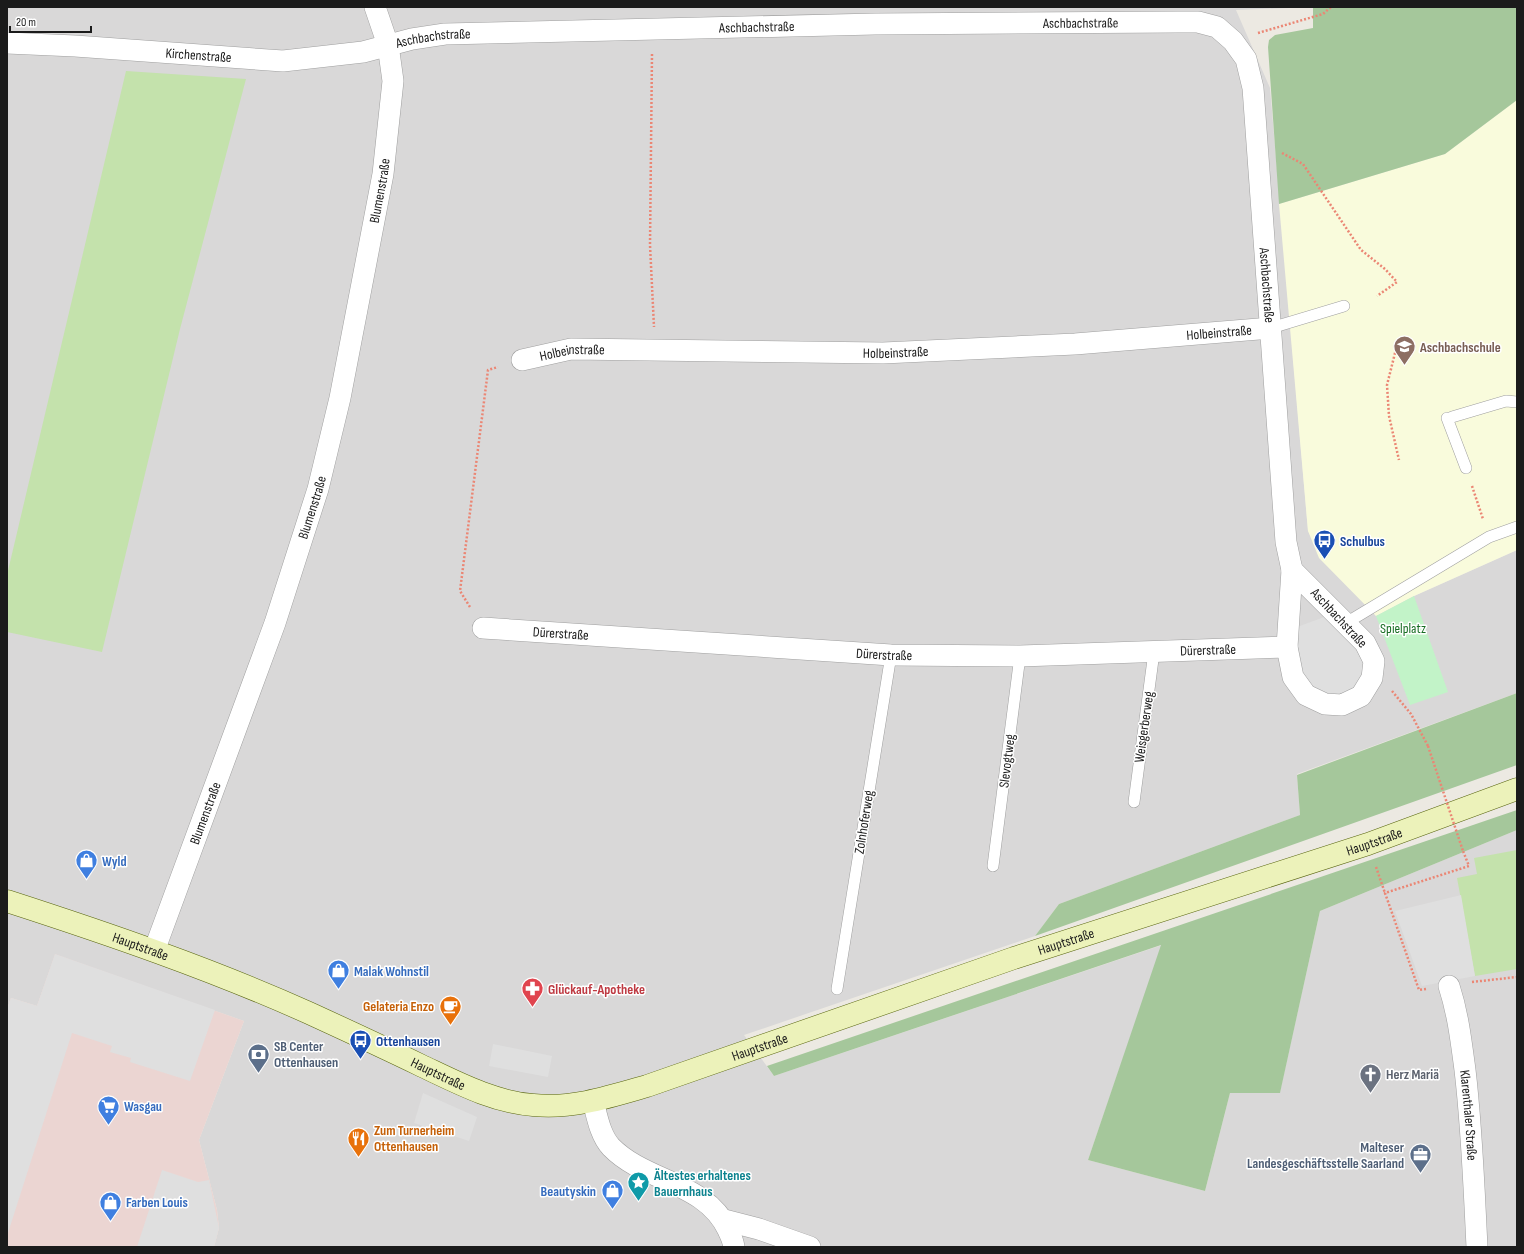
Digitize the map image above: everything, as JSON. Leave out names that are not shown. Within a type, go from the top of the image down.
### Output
[{"type":"main road","name":"Hauptstraße","points":[[7,901],[221,975],[309,1013],[453,1080],[491,1096],[531,1105],[568,1105],[593,1101],[647,1086],[1014,958],[1368,844],[1517,789]]},
{"type":"street","name":"Blumenstraße","points":[[154,951],[272,630],[318,489],[340,398],[382,174],[393,76],[388,45],[375,7]]},
{"type":"street","name":"Aschbachstraße","points":[[388,45],[412,39],[445,34],[876,24],[1198,22],[1217,26],[1233,41],[1246,59],[1253,88],[1286,542],[1292,570],[1287,647],[1293,677],[1306,695],[1325,704],[1342,705],[1361,696],[1372,678],[1374,660],[1365,642],[1292,570]]},
{"type":"street","name":"Kirchenstraße","points":[[7,43],[82,46],[283,61],[363,52],[388,45]]},
{"type":"street","name":"Holbeinstraße","points":[[522,360],[571,349],[883,353],[1075,344],[1271,328]]},
{"type":"street","name":"Dürerstraße","points":[[483,628],[891,655],[1020,656],[1287,647]]},
{"type":"street","name":"Klarenthaler Straße","points":[[1449,986],[1458,1012],[1466,1082],[1472,1149],[1477,1247]]},
{"type":"street","points":[[593,1101],[601,1129],[609,1146],[637,1167],[686,1189],[710,1204],[724,1220],[734,1240],[734,1247]]},
{"type":"street","points":[[724,1220],[759,1229],[810,1247]]},
{"type":"lane","points":[[1271,328],[1344,306]]},
{"type":"lane","points":[[1466,468],[1449,418],[1506,402],[1517,402]]},
{"type":"lane","points":[[1346,623],[1489,537],[1517,527]]},
{"type":"lane","name":"Weisgerberweg","points":[[1134,802],[1154,652]]},
{"type":"lane","name":"Zolnhoferweg","points":[[837,989],[891,655]]},
{"type":"lane","name":"Slevogtweg","points":[[993,866],[1020,656]]},
{"type":"path","points":[[1233,41],[1323,14],[1331,7]]},
{"type":"path","points":[[652,54],[650,245],[655,349]]},
{"type":"path","points":[[1257,140],[1302,164],[1361,250],[1385,269],[1397,282],[1377,296]]},
{"type":"path","points":[[1396,349],[1387,385],[1389,416],[1400,460]]},
{"type":"path","points":[[460,591],[488,370]]},
{"type":"path","points":[[1466,468],[1489,537]]},
{"type":"path","points":[[1372,678],[1392,691],[1410,714],[1428,746],[1469,866],[1385,893]]},
{"type":"path","points":[[1374,862],[1419,990]]},
{"type":"path","points":[[1476,982],[1517,977]]},
{"type":"shaded area","points":[[7,7],[1313,7],[1236,10],[1270,88],[1308,531],[1376,616],[1414,596],[1517,550],[1517,693],[1297,774],[1300,815],[1059,904],[1035,936],[744,1035],[774,1076],[1162,945],[1088,1160],[1205,1191],[1230,1093],[1280,1092],[1320,911],[1517,830],[1517,1247],[214,1247],[219,1228],[217,1210],[199,1140],[244,1021],[55,955],[37,1006],[11,998],[7,1009]]},
{"type":"shaded area","name":"Aschbachschule","points":[[1517,100],[1517,550],[1414,596],[1376,616],[1319,558],[1308,531],[1279,204],[1445,154]]},
{"type":"shaded area","points":[[1335,613],[1365,643],[1361,696],[1306,695],[1289,630]]},
{"type":"shaded area","points":[[1461,895],[1475,976],[1422,986],[1395,911]]},
{"type":"shaded area","points":[[55,954],[244,1021],[199,1140],[217,1210],[219,1228],[214,1247],[7,1247],[7,1009],[11,998],[37,1006]]},
{"type":"shaded area","points":[[55,954],[215,1010],[190,1081],[130,1062],[131,1058],[110,1052],[112,1046],[72,1033],[7,1236],[7,1009],[11,998],[37,1006]]},
{"type":"shaded area","points":[[493,1044],[552,1056],[548,1077],[489,1066]]},
{"type":"shaded area","points":[[423,1093],[477,1117],[469,1141],[414,1123]]},
{"type":"shaded area","points":[[162,1170],[198,1182],[209,1180],[219,1228],[214,1247],[137,1247]]},
{"type":"green space","points":[[1313,7],[1517,7],[1517,100],[1445,154],[1279,204],[1268,47],[1269,40],[1275,35],[1313,28]]},
{"type":"green space","points":[[126,71],[246,79],[180,329],[102,652],[7,632],[7,575]]},
{"type":"green space","name":"Spielplatz","points":[[1414,596],[1448,692],[1410,705],[1376,616]]},
{"type":"green space","points":[[1517,693],[1517,765],[1035,936],[1059,904],[1300,815],[1297,775]]},
{"type":"green space","points":[[1517,810],[1517,830],[1320,911],[1280,1093],[1230,1093],[1205,1191],[1088,1160],[1161,945],[774,1076],[767,1066]]},
{"type":"green space","points":[[1517,850],[1517,969],[1475,976],[1457,878],[1477,874],[1474,858]]},
{"type":"place","name":"Aschbachschule","points":[[1405,366]]},
{"type":"place","name":"Schulbus","points":[[1325,560]]},
{"type":"place","name":"Wyld","points":[[87,880]]},
{"type":"place","name":"Malak Wohnstil","points":[[338,990]]},
{"type":"place","name":"Glückauf-Apotheke","points":[[532,1008]]},
{"type":"place","name":"Gelateria Enzo","points":[[450,1026]]},
{"type":"place","name":"Ottenhausen","points":[[361,1060]]},
{"type":"place","name":"SB Center Ottenhausen","points":[[259,1074]]},
{"type":"place","name":"Herz Mariä","points":[[1370,1094]]},
{"type":"place","name":"Wasgau","points":[[109,1126]]},
{"type":"place","name":"Zum Turnerheim Ottenhausen","points":[[358,1158]]},
{"type":"place","name":"Malteser Landesgeschäftsstelle Saarland","points":[[1420,1174]]},
{"type":"place","name":"Ältestes erhaltenes Bauernhaus","points":[[638,1202]]},
{"type":"place","name":"Beautyskin","points":[[612,1210]]},
{"type":"place","name":"Farben Louis","points":[[110,1222]]}]
